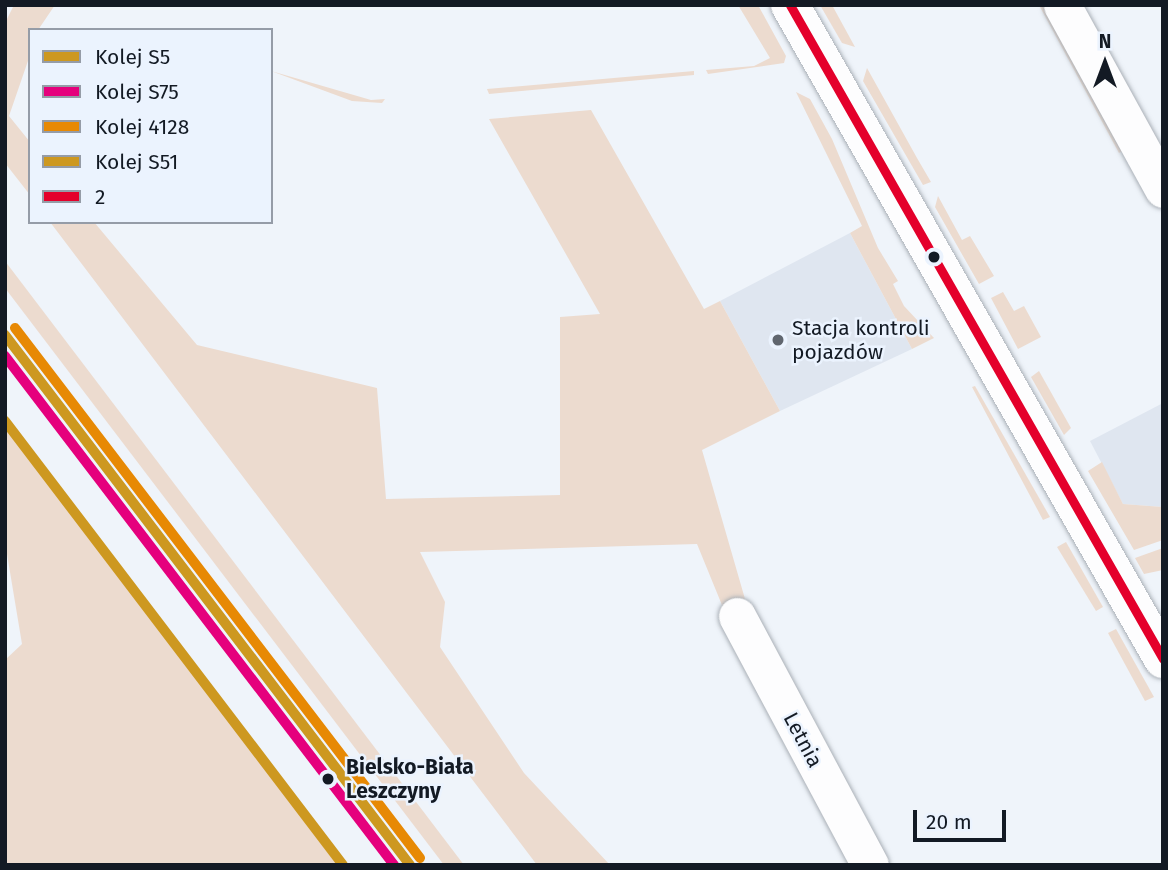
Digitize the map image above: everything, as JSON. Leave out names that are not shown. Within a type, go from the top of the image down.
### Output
[{"type":"main road","points":[[790,5],[1163,659]]},
{"type":"street","points":[[1062,5],[1159,175]]},
{"type":"street","name":"Letnia","points":[[737,616],[870,865]]},
{"type":"shaded area","points":[[14,5],[55,5],[39,28],[28,28],[28,61],[9,116],[28,140],[28,192],[5,163],[5,23]]},
{"type":"shaded area","points":[[738,5],[758,5],[786,56],[784,63],[708,74],[706,70],[754,66],[770,58]]},
{"type":"shaded area","points":[[820,5],[832,5],[855,47],[842,43]]},
{"type":"shaded area","points":[[1039,5],[1047,5],[1126,149],[1119,153]]},
{"type":"shaded area","points":[[867,68],[931,182],[923,185],[863,81]]},
{"type":"shaded area","points":[[694,71],[694,75],[489,94],[487,89]]},
{"type":"shaded area","points":[[273,72],[371,100],[385,99],[382,103],[352,101]]},
{"type":"shaded area","points":[[796,92],[810,99],[832,139],[878,248],[898,281],[893,284],[904,306],[934,338],[912,349],[850,233],[862,226]]},
{"type":"shaded area","points":[[591,110],[704,309],[720,301],[780,411],[702,450],[745,599],[724,610],[697,544],[420,552],[445,602],[440,647],[524,773],[610,865],[537,865],[52,224],[96,224],[197,345],[377,388],[386,499],[560,495],[560,317],[600,314],[489,119]]},
{"type":"shaded area","points":[[938,196],[962,240],[970,236],[994,276],[979,284],[935,207]]},
{"type":"shaded area","points":[[850,233],[912,349],[780,411],[720,301]]},
{"type":"shaded area","points":[[5,261],[464,865],[444,865],[5,288]]},
{"type":"shaded area","points":[[1003,292],[1014,311],[1024,306],[1041,337],[1018,349],[991,298]]},
{"type":"shaded area","points":[[1039,371],[1071,428],[1064,435],[1031,377]]},
{"type":"shaded area","points":[[975,386],[1050,517],[1043,520],[972,387]]},
{"type":"shaded area","points":[[1163,403],[1163,507],[1123,504],[1090,441]]},
{"type":"shaded area","points":[[5,422],[337,865],[5,865],[5,660],[22,644],[5,542]]},
{"type":"shaded area","points":[[1102,462],[1123,504],[1163,507],[1163,540],[1134,550],[1088,471]]},
{"type":"shaded area","points":[[1066,542],[1103,607],[1096,611],[1057,547]]},
{"type":"shaded area","points":[[1163,548],[1163,570],[1144,574],[1135,558]]},
{"type":"shaded area","points":[[1116,629],[1154,697],[1145,701],[1108,633]]},
{"type":"rail line","name":"4128","points":[[15,328],[420,858]]},
{"type":"rail line","name":"S5","points":[[5,335],[410,865]]},
{"type":"rail line","name":"S75","points":[[5,356],[394,865]]},
{"type":"rail line","name":"S51","points":[[5,421],[343,865]]},
{"type":"transit line","name":"2","points":[[790,5],[1163,659]]},
{"type":"place","name":"Stacja kontroli pojazdów","points":[[778,340]]},
{"type":"place","name":"Bielsko-Biała Leszczyny","points":[[328,779]]}]
